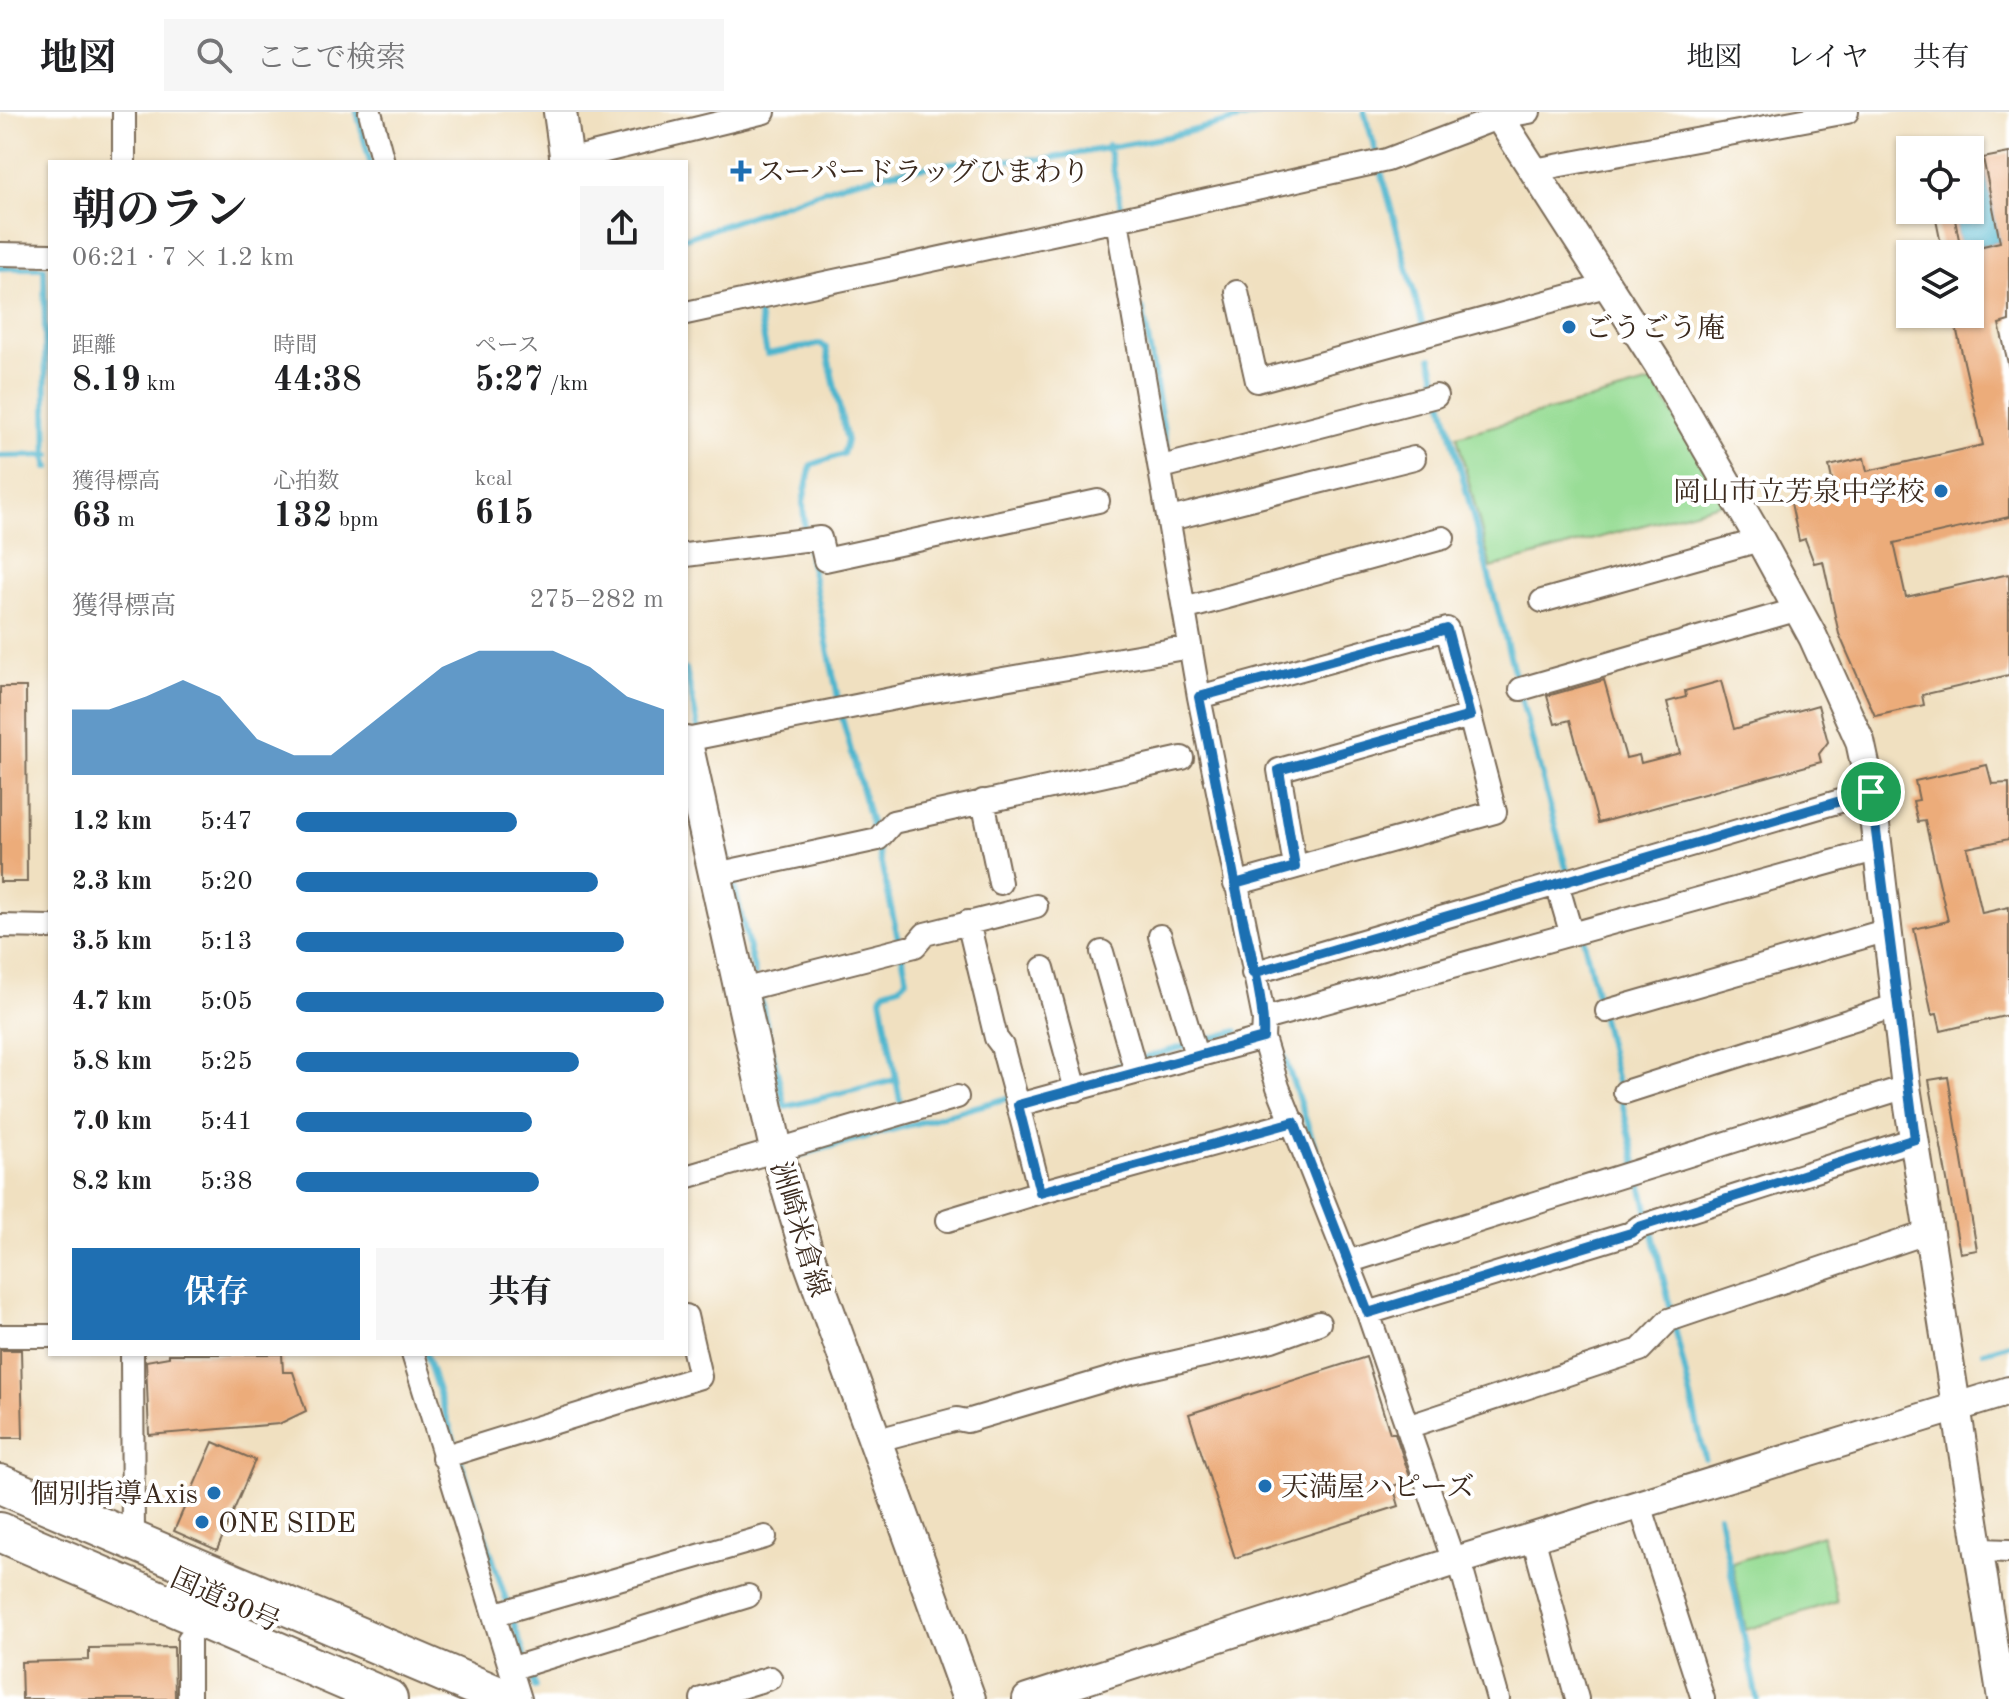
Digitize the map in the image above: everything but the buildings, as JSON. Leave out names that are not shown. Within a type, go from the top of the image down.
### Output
[{"type":"highway","points":[[0,1484],[133,1539],[518,1674]]},
{"type":"highway","name":"国道30号","points":[[0,1496],[388,1699]]},
{"type":"highway","name":"国道30号","points":[[0,1532],[453,1699]]},
{"type":"highway","points":[[0,1551],[189,1639],[328,1699]]},
{"type":"main road","points":[[560,112],[565,160]]},
{"type":"main road","name":"洲崎米倉線","points":[[693,739],[716,874],[776,1149],[826,1313],[969,1699]]},
{"type":"street","points":[[124,112],[124,160]]},
{"type":"street","points":[[370,112],[382,160]]},
{"type":"street","points":[[569,160],[764,112]]},
{"type":"street","points":[[688,313],[1387,160],[1498,115],[1529,112]]},
{"type":"street","points":[[1534,170],[1847,112]]},
{"type":"street","points":[[1498,115],[1658,364],[1760,540],[1799,609],[1860,741],[1879,849],[1906,1087],[1981,1550],[2002,1648],[2002,1699]]},
{"type":"street","points":[[1117,220],[1168,466],[1190,607],[1190,647],[1264,1028],[1294,1122],[1372,1312],[1413,1425],[1498,1699]]},
{"type":"street","points":[[0,254],[48,255]]},
{"type":"street","points":[[1237,292],[1257,381],[1606,286]]},
{"type":"street","points":[[1168,466],[1436,396]]},
{"type":"street","points":[[1176,518],[1414,458]]},
{"type":"street","points":[[688,555],[820,538],[825,560],[1098,501]]},
{"type":"street","points":[[1190,607],[1443,538]]},
{"type":"street","points":[[1542,601],[1760,540]]},
{"type":"street","points":[[1521,689],[1799,609]]},
{"type":"street","points":[[1199,697],[1447,629],[1495,812],[1235,884]]},
{"type":"street","points":[[693,739],[840,709],[1190,647]]},
{"type":"street","points":[[1295,867],[1279,770],[1470,716]]},
{"type":"street","points":[[716,874],[875,840],[893,822],[1182,758]]},
{"type":"street","points":[[1253,973],[1871,792]]},
{"type":"street","points":[[983,801],[1000,883]]},
{"type":"street","points":[[1016,1098],[1264,1028],[1578,931],[1879,849]]},
{"type":"street","points":[[1565,882],[1578,931]]},
{"type":"street","points":[[742,990],[901,950],[915,946],[925,934],[1036,906]]},
{"type":"street","points":[[968,922],[996,1038],[1002,1046],[1040,1192]]},
{"type":"street","points":[[0,926],[48,927]]},
{"type":"street","points":[[1607,1011],[1888,930]]},
{"type":"street","points":[[1160,936],[1193,1047]]},
{"type":"street","points":[[1102,952],[1134,1065]]},
{"type":"street","points":[[1043,968],[1074,1083]]},
{"type":"street","points":[[1625,1092],[1898,1005]]},
{"type":"street","points":[[1360,1258],[1906,1087]]},
{"type":"street","points":[[688,1176],[957,1097]]},
{"type":"street","points":[[948,1220],[1294,1122]]},
{"type":"street","points":[[1372,1312],[1631,1233],[1650,1224],[1915,1139]]},
{"type":"street","points":[[1413,1425],[1640,1350],[1669,1320],[1929,1232]]},
{"type":"street","points":[[874,1441],[957,1419],[967,1421],[1132,1372],[1272,1340],[1319,1323]]},
{"type":"street","points":[[451,1454],[700,1377],[688,1325]]},
{"type":"street","points":[[0,1336],[48,1336]]},
{"type":"street","points":[[132,1356],[133,1539]]},
{"type":"street","points":[[414,1356],[451,1454],[504,1612],[518,1674],[520,1699]]},
{"type":"street","points":[[1027,1699],[1533,1537],[2009,1391]]},
{"type":"street","points":[[1640,1505],[1703,1699]]},
{"type":"street","points":[[504,1612],[765,1537]]},
{"type":"street","points":[[1533,1537],[1577,1699]]},
{"type":"street","points":[[1981,1550],[2009,1551]]},
{"type":"street","points":[[518,1674],[748,1596]]},
{"type":"street","points":[[189,1639],[189,1699]]},
{"type":"street","points":[[702,1699],[770,1678]]},
{"type":"green space","points":[[1654,382],[1726,502],[1491,568],[1457,436]]},
{"type":"green space","points":[[1822,1535],[1837,1601],[1746,1630],[1732,1563]]},
{"type":"water","points":[[1984,169],[2001,242],[1984,245],[1984,240],[1959,240],[1956,224],[1984,224]]},
{"type":"waterway","points":[[357,112],[369,160]]},
{"type":"waterway","points":[[688,237],[845,183],[893,172],[965,161],[1047,159],[1167,137],[1267,112]]},
{"type":"waterway","points":[[1364,112],[1377,154]]},
{"type":"waterway","points":[[1108,145],[1122,210]]},
{"type":"waterway","points":[[1381,171],[1424,330]]},
{"type":"waterway","points":[[0,268],[44,268],[48,467]]},
{"type":"waterway","points":[[1143,309],[1169,460]]},
{"type":"waterway","points":[[758,310],[767,354],[820,344],[826,348],[847,441],[843,454],[811,465],[803,502],[805,534]]},
{"type":"waterway","points":[[1431,358],[1568,875]]},
{"type":"waterway","points":[[0,456],[48,455]]},
{"type":"waterway","points":[[807,545],[842,718],[874,834]]},
{"type":"waterway","points":[[688,679],[699,732]]},
{"type":"waterway","points":[[722,832],[729,863]]},
{"type":"waterway","points":[[877,845],[907,978],[900,986],[884,991],[881,998],[900,1101]]},
{"type":"waterway","points":[[733,881],[755,974]]},
{"type":"waterway","points":[[1570,886],[1579,922]]},
{"type":"waterway","points":[[1583,937],[1649,1218]]},
{"type":"waterway","points":[[761,1000],[785,1107],[895,1080]]},
{"type":"waterway","points":[[1138,1060],[1237,1031]]},
{"type":"waterway","points":[[1279,1041],[1325,1176]]},
{"type":"waterway","points":[[1104,1070],[1127,1063]]},
{"type":"waterway","points":[[796,1156],[1012,1097]]},
{"type":"waterway","points":[[1652,1229],[1671,1311]]},
{"type":"waterway","points":[[1675,1328],[1705,1458]]},
{"type":"waterway","points":[[1983,1352],[2009,1344]]},
{"type":"waterway","points":[[427,1356],[508,1606]]},
{"type":"waterway","points":[[1719,1515],[1757,1699]]},
{"type":"waterway","points":[[511,1616],[526,1659]]},
{"type":"waterway","points":[[529,1669],[535,1687]]},
{"type":"place","name":"スーパードラッグひまわり","points":[[741,171]]},
{"type":"place","name":"ごうごう庵","points":[[1569,327]]},
{"type":"place","name":"岡山市立芳泉中学校","points":[[1941,491]]},
{"type":"place","name":"天満屋ハピーズ","points":[[1265,1486]]},
{"type":"place","name":"個別指導Axis","points":[[214,1493]]},
{"type":"place","name":"ONE SIDE","points":[[202,1522]]},
{"type":"route","points":[[1871,792],[1253,973],[1235,884],[1216,779],[1199,697],[1447,629],[1470,716],[1279,770],[1295,867],[1235,884],[1253,973],[1264,1019],[1263,1038],[1018,1105],[1040,1192],[1294,1122],[1368,1313],[1533,1260],[1631,1233],[1639,1227],[1915,1139],[1871,792]]}]
